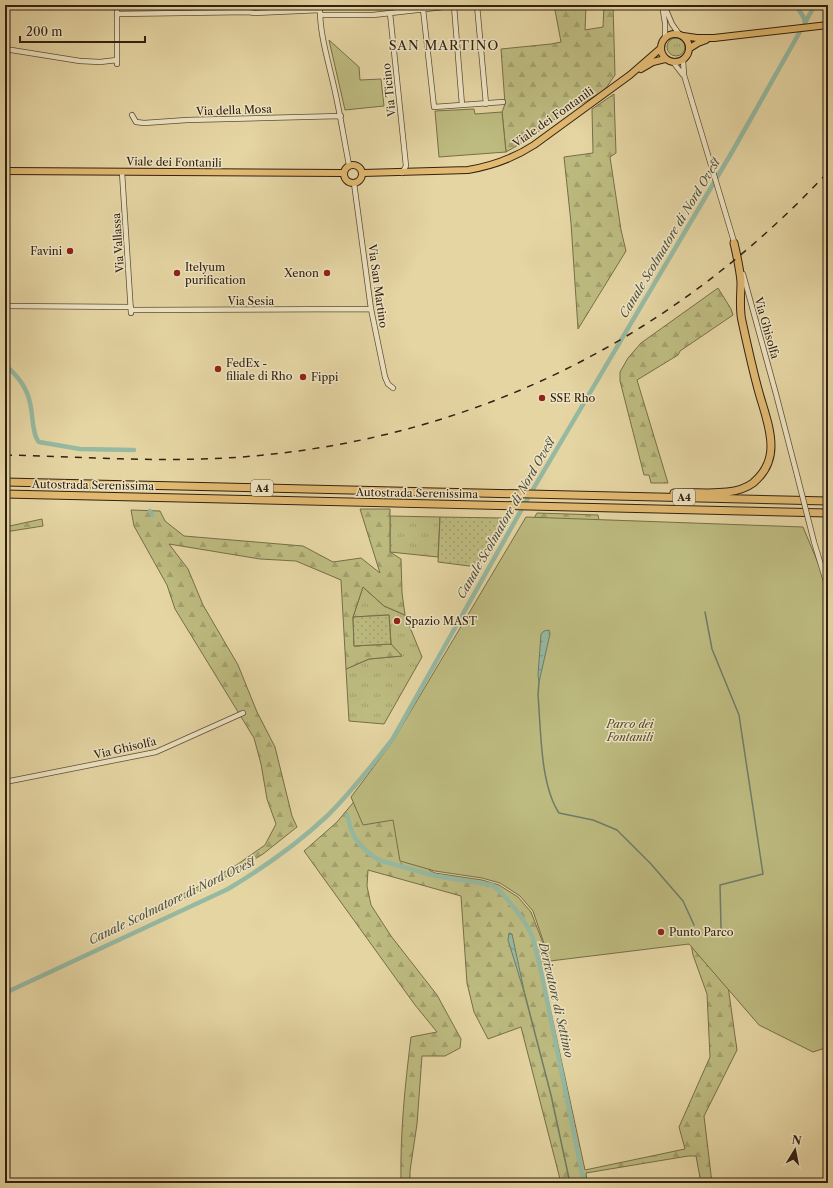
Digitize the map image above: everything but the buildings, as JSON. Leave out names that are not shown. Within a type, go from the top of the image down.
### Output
[{"type":"highway","points":[[627,496],[690,492],[732,492],[740,490],[753,483],[764,472],[768,464],[771,451],[770,437],[742,319],[741,282],[734,243]]},
{"type":"highway","name":"Autostrada Serenissima","points":[[5,482],[828,501]]},
{"type":"highway","name":"Autostrada Serenissima","points":[[5,494],[828,513]]},
{"type":"main road","points":[[714,38],[698,43],[690,48],[683,60],[673,62],[665,59],[660,48],[662,41],[670,34],[697,38],[714,38],[828,25]]},
{"type":"main road","points":[[681,35],[687,39],[690,48]]},
{"type":"main road","name":"Viale dei Fontanili","points":[[363,173],[402,173],[477,168],[494,165],[513,157],[534,145],[630,75],[660,48]]},
{"type":"main road","name":"Viale dei Fontanili","points":[[630,75],[653,62],[665,59]]},
{"type":"main road","points":[[349,165],[357,165],[361,168],[363,173],[361,179],[354,183],[347,181],[344,174],[345,169],[349,165]]},
{"type":"main road","name":"Viale dei Fontanili","points":[[5,171],[344,174]]},
{"type":"street","points":[[5,50],[80,61],[117,62],[117,5]]},
{"type":"street","points":[[247,5],[249,12]]},
{"type":"street","points":[[117,14],[249,12],[254,14],[320,10],[373,15],[461,5]]},
{"type":"street","points":[[477,5],[486,104]]},
{"type":"street","points":[[663,5],[672,24],[681,35]]},
{"type":"street","points":[[663,5],[666,37]]},
{"type":"street","points":[[454,6],[462,105]]},
{"type":"street","points":[[423,9],[434,107],[503,102]]},
{"type":"street","points":[[320,10],[325,47],[341,116],[349,165]]},
{"type":"street","name":"Via Ticino","points":[[390,13],[406,166]]},
{"type":"street","name":"Via Ghisolfa","points":[[683,60],[684,75],[734,243],[776,394],[814,542],[828,588]]},
{"type":"street","name":"Via Ghisolfa","points":[[673,62],[684,75]]},
{"type":"street","name":"Via della Mosa","points":[[132,115],[134,121],[141,123],[191,120],[341,116]]},
{"type":"street","points":[[402,173],[406,166],[412,172]]},
{"type":"street","name":"Via Vallassa","points":[[122,172],[131,310]]},
{"type":"street","name":"Via San Martino","points":[[354,183],[370,309],[385,377],[388,384],[393,388]]},
{"type":"street","name":"Via Sesia","points":[[5,306],[131,310],[370,309]]},
{"type":"street","name":"Via Ghisolfa","points":[[5,782],[156,752],[243,713]]},
{"type":"green space","points":[[554,5],[586,5],[585,30],[603,27],[604,5],[613,5],[615,75],[604,91],[558,117],[527,140],[506,152],[502,112],[505,104],[501,49],[561,42]]},
{"type":"green space","points":[[676,38],[682,41],[685,47],[682,53],[676,56],[670,53],[667,47],[670,41]]},
{"type":"green space","points":[[329,40],[359,67],[360,80],[381,79],[384,106],[345,110]]},
{"type":"green space","points":[[614,94],[616,153],[610,157],[621,230],[626,251],[578,329],[571,223],[564,157],[593,153],[592,109]]},
{"type":"green space","points":[[474,109],[475,114],[502,112],[506,152],[439,157],[435,111]]},
{"type":"green space","points":[[718,288],[733,315],[680,351],[678,355],[637,380],[668,483],[651,483],[649,475],[644,475],[620,381],[620,372],[628,358],[641,343]]},
{"type":"green space","points":[[360,509],[390,509],[390,552],[401,559],[402,593],[405,615],[384,606],[363,587],[353,617],[354,646],[391,644],[402,656],[369,659],[346,669],[341,580],[296,561],[260,559],[169,544],[188,569],[203,605],[238,665],[257,712],[275,747],[292,816],[297,827],[263,854],[226,877],[170,905],[181,895],[206,883],[238,864],[265,845],[276,824],[267,799],[261,764],[254,738],[175,609],[167,585],[134,526],[131,510],[160,511],[165,521],[184,536],[303,546],[333,562],[361,558],[380,573]]},
{"type":"green space","points":[[537,513],[598,515],[617,605],[726,972],[737,1050],[704,1116],[712,1183],[701,1183],[696,1156],[688,1156],[586,1173],[587,1183],[561,1183],[521,1027],[488,1039],[474,1012],[467,983],[461,896],[368,870],[367,886],[371,905],[391,936],[437,995],[461,1039],[460,1048],[445,1056],[422,1056],[417,1124],[410,1171],[410,1183],[401,1183],[403,1110],[411,1037],[437,1032],[415,1005],[304,851],[337,822],[383,767],[429,870],[435,873],[482,880],[499,885],[518,897],[531,912],[550,961],[545,962],[541,966],[585,1170],[685,1149],[679,1127],[710,1057],[707,994],[693,955],[688,928],[515,550]]},
{"type":"green space","points":[[390,516],[440,517],[438,557],[390,552]]},
{"type":"green space","points":[[440,517],[503,518],[477,567],[438,562]]},
{"type":"green space","name":"Parco dei Fontanili","points":[[526,517],[803,527],[828,587],[828,1047],[813,1052],[759,1025],[689,944],[550,961],[533,911],[520,896],[500,883],[482,878],[435,871],[400,861],[393,820],[363,825],[351,797],[393,741]]},
{"type":"green space","points":[[42,519],[43,526],[5,532],[5,527]]},
{"type":"green space","points":[[363,587],[384,606],[405,615],[422,657],[384,724],[349,721],[346,669],[369,659],[401,656],[391,644],[389,615],[353,617]]},
{"type":"green space","points":[[389,615],[391,644],[354,646],[353,617]]},
{"type":"water","points":[[549,630],[550,634],[539,682],[538,675],[541,634],[544,631]]},
{"type":"water","points":[[509,933],[512,934],[525,995],[508,940]]},
{"type":"waterway","points":[[796,5],[804,18],[805,23]]},
{"type":"waterway","name":"Canale Scolmatore di Nord Ovest","points":[[5,993],[228,889],[291,847],[326,817],[360,780],[392,740],[532,491],[732,152],[815,5]]},
{"type":"waterway","name":"Derivatore di Settimo","points":[[5,365],[14,373],[27,392],[35,434],[39,442],[80,449],[134,450]]},
{"type":"waterway","name":"Derivatore di Settimo","points":[[150,511],[152,515]]},
{"type":"waterway","points":[[705,612],[712,649],[739,715],[763,874],[720,885],[721,928]]},
{"type":"waterway","points":[[539,682],[538,695],[542,756],[548,787],[559,813],[593,820],[617,830],[651,864],[683,901],[694,925]]},
{"type":"waterway","name":"Derivatore di Settimo","points":[[347,815],[355,838],[365,850],[374,857],[382,861],[436,876],[492,885],[497,888],[508,900],[525,923],[532,936],[540,966],[584,1183]]},
{"type":"waterway","points":[[525,995],[551,1095],[570,1183]]},
{"type":"railway","points":[[5,455],[167,459],[232,458],[264,455],[345,443],[424,424],[500,399],[572,366],[641,327],[707,281],[769,230],[828,172]]},
{"type":"place","name":"Favini","points":[[70,251]]},
{"type":"place","name":"Itelyum purification","points":[[177,273]]},
{"type":"place","name":"Xenon","points":[[327,273]]},
{"type":"place","name":"FedEx - filiale di Rho","points":[[218,369]]},
{"type":"place","name":"Fippi","points":[[303,377]]},
{"type":"place","name":"SSE Rho","points":[[542,398]]},
{"type":"place","name":"Spazio MAST","points":[[397,621]]},
{"type":"place","name":"Punto Parco","points":[[661,932]]},
{"type":"district","name":"SAN MARTINO","points":[[444,45]]}]
